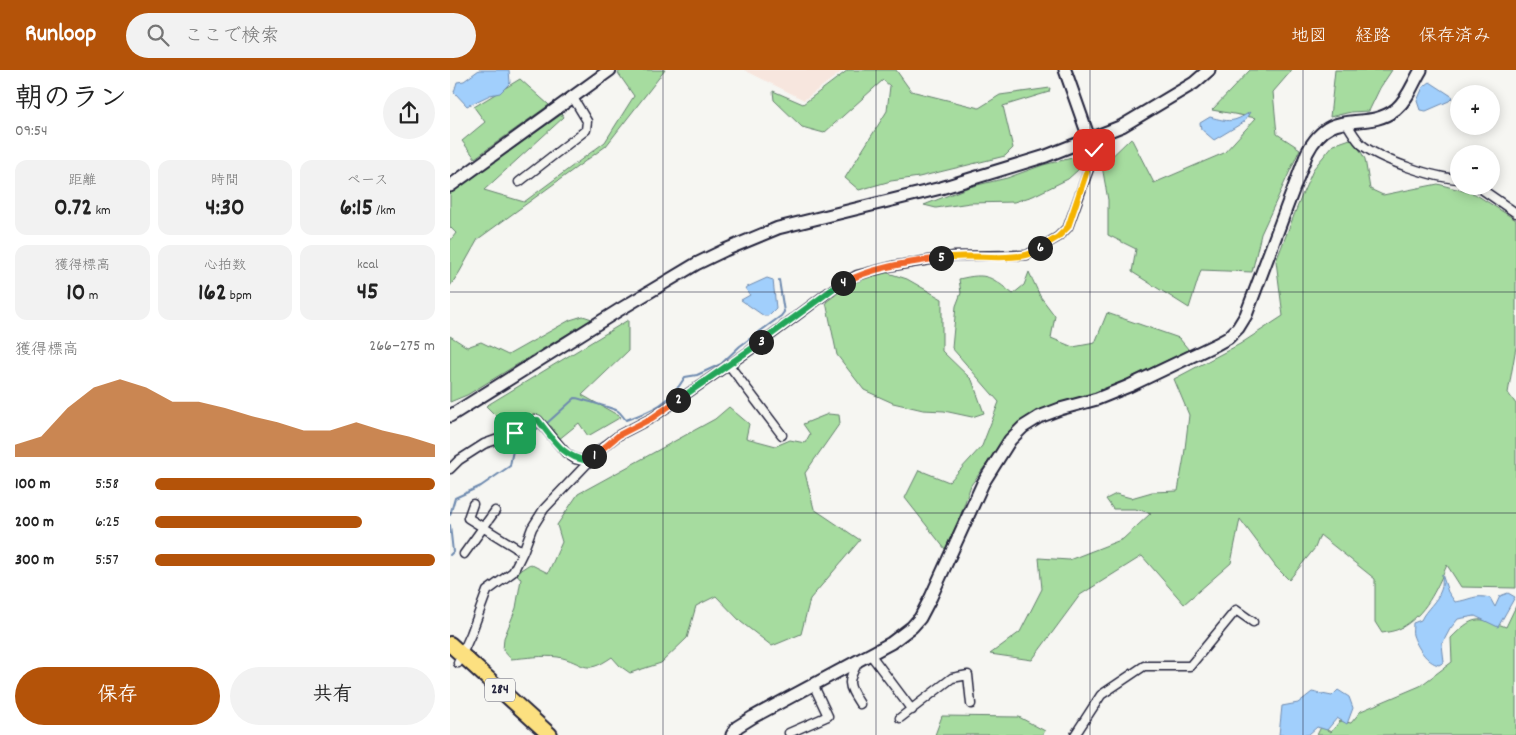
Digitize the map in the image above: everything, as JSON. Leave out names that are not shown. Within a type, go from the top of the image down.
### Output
[{"type":"highway","name":"284","points":[[450,644],[456,658],[538,735]]},
{"type":"highway","name":"284","points":[[456,658],[550,735]]},
{"type":"street","points":[[450,186],[610,70]]},
{"type":"street","points":[[456,658],[487,590],[513,572],[524,552],[532,528],[544,509],[588,461],[619,435],[652,418],[834,288],[857,275],[893,266],[954,256],[1027,255],[1058,237],[1068,227],[1094,150],[1065,70]]},
{"type":"street","points":[[450,416],[619,310],[696,264],[724,250],[778,228],[941,188],[1046,156],[1122,126],[1194,83],[1209,70]]},
{"type":"street","points":[[732,735],[737,727],[753,717],[904,634],[920,618],[983,483],[1010,440],[1022,427],[1053,411],[1097,399],[1129,386],[1228,338],[1238,328],[1253,300],[1309,147],[1324,130],[1346,122],[1376,119],[1395,110],[1407,97],[1421,70]]},
{"type":"street","points":[[519,182],[586,130],[587,121],[572,96]]},
{"type":"street","points":[[1346,122],[1360,143],[1389,159],[1450,178]]},
{"type":"street","points":[[1490,195],[1516,213]]},
{"type":"street","points":[[729,364],[782,435]]},
{"type":"street","points":[[450,469],[458,460],[484,444],[515,433],[534,420],[538,420],[566,453],[575,459],[588,461]]},
{"type":"street","points":[[473,504],[468,518],[524,552]]},
{"type":"street","points":[[464,554],[494,511]]},
{"type":"street","points":[[1075,735],[1101,695],[1144,666],[1190,666],[1236,610],[1253,622]]},
{"type":"street","points":[[870,654],[912,710]]},
{"type":"street","points":[[859,660],[850,677],[850,689],[860,704]]},
{"type":"street","points":[[900,718],[952,678],[968,675],[971,704]]},
{"type":"street","points":[[789,732],[828,716],[813,684]]},
{"type":"shaded area","points":[[744,70],[844,70],[804,100]]},
{"type":"green space","points":[[622,70],[665,70],[606,146],[478,239],[450,286],[450,241],[456,233],[450,227],[450,193],[562,114],[564,117],[484,190],[524,202],[605,142],[634,96],[618,73]]},
{"type":"green space","points":[[848,70],[896,70],[911,91],[979,108],[1000,95],[1050,88],[1049,92],[1003,106],[1013,148],[1005,156],[919,177],[891,181],[859,190],[845,178],[887,111],[890,86],[883,80],[824,133],[802,127],[774,100],[773,91],[803,104]]},
{"type":"green space","points":[[1250,70],[1292,70],[1273,92],[1277,134],[1300,149],[1261,234],[1252,272],[1201,270],[1189,308],[1132,272],[1136,249],[1108,235],[1108,200],[1102,166],[1131,138],[1154,183],[1224,153],[1256,118],[1212,110]]},
{"type":"green space","points":[[1335,70],[1392,70],[1380,88],[1369,111],[1351,112],[1330,117]]},
{"type":"green space","points":[[520,79],[549,105],[475,158],[462,141],[485,122],[474,107]]},
{"type":"green space","points":[[1353,138],[1365,159],[1370,189],[1383,195],[1438,184],[1450,187],[1450,195],[1477,195],[1516,220],[1516,347],[1508,393],[1516,404],[1516,588],[1461,587],[1447,565],[1424,609],[1399,629],[1382,633],[1375,622],[1375,579],[1320,535],[1315,548],[1289,580],[1276,567],[1240,519],[1231,563],[1184,604],[1142,556],[1080,595],[1032,660],[990,654],[1020,632],[1042,589],[1039,558],[1069,560],[1123,539],[1151,513],[1135,509],[1113,509],[1106,499],[1116,494],[1131,498],[1152,492],[1178,491],[1189,415],[1174,379],[1240,344],[1283,316],[1276,261],[1314,168],[1333,145]]},
{"type":"green space","points":[[1072,158],[1081,163],[1078,170],[1068,179],[1033,196],[1014,202],[970,203],[936,208],[924,205],[969,187],[1007,178],[1043,165]]},
{"type":"green space","points":[[885,272],[907,279],[942,299],[942,351],[972,380],[984,413],[972,417],[944,411],[923,410],[893,403],[864,390],[837,355],[826,302],[850,284]]},
{"type":"green space","points":[[1029,272],[1040,296],[1055,316],[1051,338],[1073,347],[1095,343],[1107,313],[1179,338],[1189,350],[1110,387],[1026,417],[1002,443],[971,485],[959,520],[945,549],[905,498],[919,470],[949,482],[982,446],[999,402],[952,348],[956,306],[961,293],[959,279],[983,276],[999,283],[1013,294],[1024,285]]},
{"type":"green space","points":[[583,316],[592,319],[467,395],[450,402],[450,336],[467,347],[481,342],[508,355],[570,320]]},
{"type":"green space","points":[[628,320],[628,351],[582,395],[621,417],[588,436],[579,423],[558,440],[552,427],[535,417],[513,433],[486,406]]},
{"type":"green space","points":[[729,407],[749,424],[746,438],[776,446],[790,440],[805,443],[810,434],[803,424],[828,414],[839,415],[840,423],[805,473],[814,509],[860,540],[810,599],[801,634],[772,646],[741,622],[716,596],[696,606],[687,638],[661,663],[630,673],[612,657],[602,663],[589,667],[558,657],[541,656],[511,659],[503,650],[504,638],[516,608],[521,579],[516,573],[530,564],[548,573],[562,542],[557,525],[578,494],[715,419]]},
{"type":"green space","points":[[1516,606],[1516,735],[1317,735],[1321,727],[1331,732],[1340,721],[1351,723],[1361,711],[1420,686],[1452,662],[1451,638],[1465,625],[1476,620],[1482,620],[1506,627]]},
{"type":"green space","points":[[942,716],[1019,717],[1045,731],[1042,735],[935,735]]},
{"type":"water","points":[[479,70],[509,70],[510,83],[500,93],[490,95],[467,106],[454,92],[457,82],[464,81]]},
{"type":"water","points":[[1430,82],[1450,95],[1450,100],[1426,111],[1420,110],[1417,101],[1423,87]]},
{"type":"water","points":[[1250,112],[1244,122],[1214,140],[1201,129],[1200,123],[1210,117],[1231,121]]},
{"type":"water","points":[[767,278],[773,280],[776,308],[768,316],[764,316],[741,300],[750,295],[745,288]]},
{"type":"water","points":[[1442,574],[1448,592],[1455,602],[1485,597],[1490,598],[1495,607],[1500,596],[1508,593],[1515,597],[1498,627],[1475,616],[1458,619],[1442,644],[1444,662],[1439,665],[1430,661],[1423,654],[1413,635],[1413,623],[1421,620],[1439,594],[1442,587]]},
{"type":"water","points":[[1338,690],[1349,697],[1353,708],[1347,724],[1337,718],[1327,730],[1317,727],[1308,735],[1279,735],[1282,706],[1298,703],[1312,692],[1332,696]]},
{"type":"waterway","points":[[546,424],[575,398],[615,410],[626,420],[660,405],[673,394],[685,377],[697,375],[721,364],[740,346],[781,316],[784,312],[779,280]]},
{"type":"waterway","points":[[450,515],[455,498],[481,486],[510,466],[514,447],[519,438],[529,431],[542,427]]},
{"type":"waterway","points":[[450,525],[453,552],[450,555]]},
{"type":"route","points":[[515,433],[534,420],[538,420],[566,453],[575,459],[588,461],[619,435],[652,418],[834,288],[857,275],[893,266],[954,256],[1027,255],[1058,237],[1068,227],[1094,150]]}]
